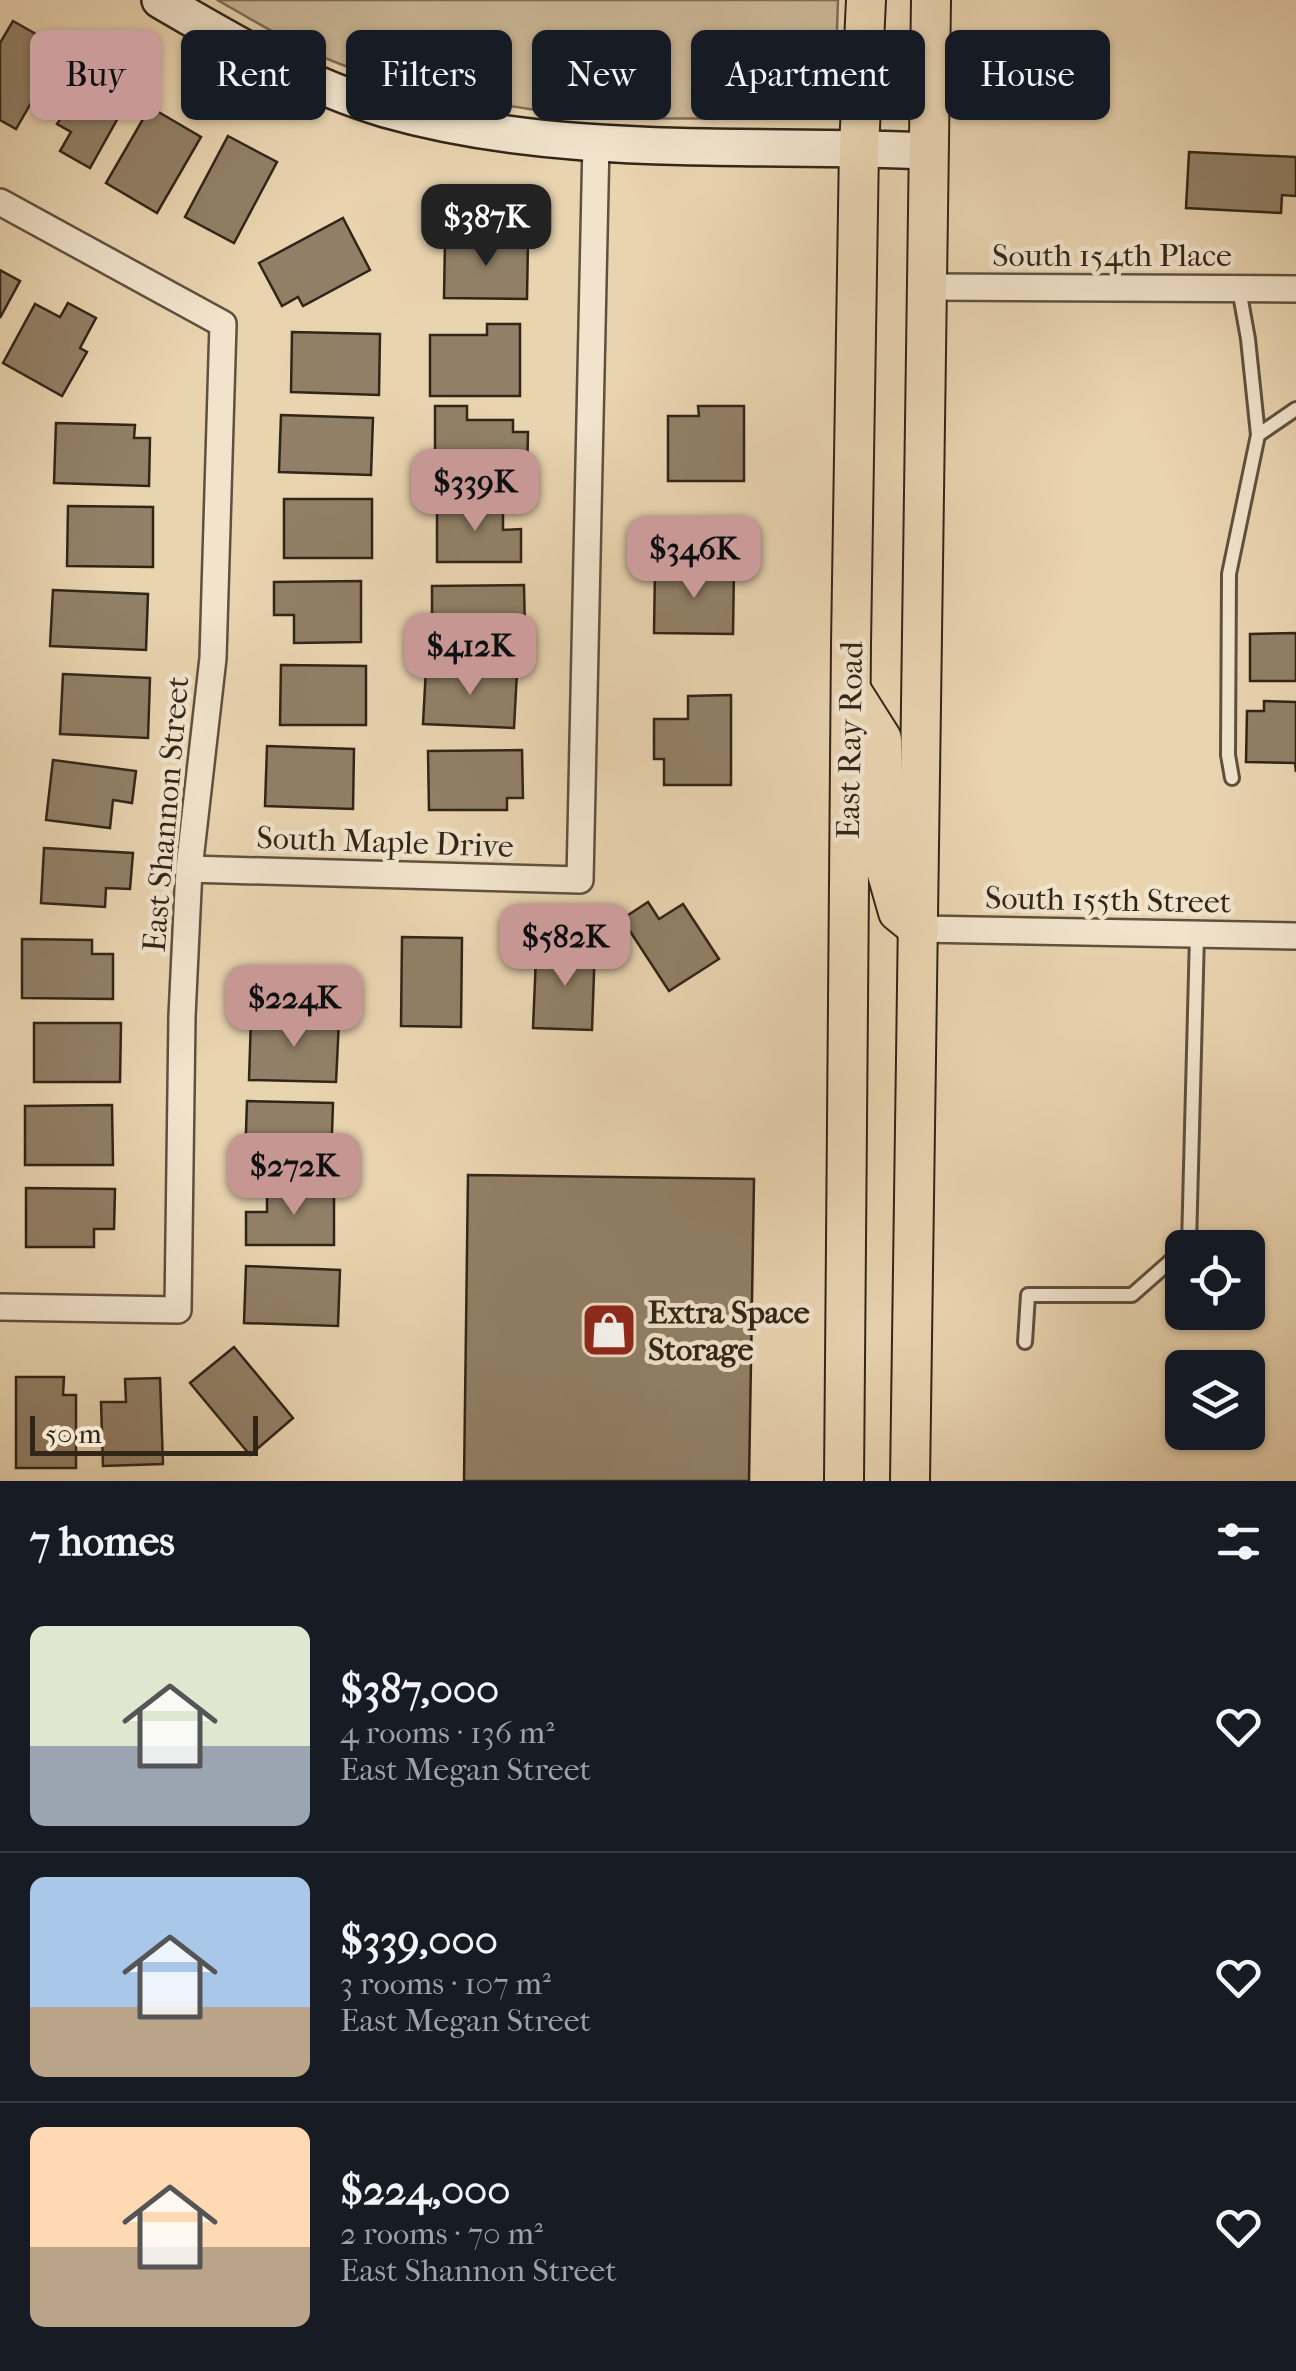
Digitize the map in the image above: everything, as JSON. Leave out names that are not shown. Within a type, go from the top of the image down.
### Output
[{"type":"main road","name":"East Ray Road","points":[[844,1481],[851,690],[866,0]]},
{"type":"main road","points":[[910,1481],[931,0]]},
{"type":"main road","points":[[851,690],[882,740],[884,863],[898,912],[919,929]]},
{"type":"street","points":[[160,0],[268,62],[382,108],[503,136],[928,151]]},
{"type":"street","name":"South Maple Drive","points":[[188,869],[580,880],[596,142]]},
{"type":"street","name":"East Shannon Street","points":[[0,202],[223,324],[213,658],[188,869],[178,1310],[0,1307]]},
{"type":"street","name":"South 154th Place","points":[[927,286],[1296,289]]},
{"type":"street","name":"South 155th Street","points":[[919,929],[1296,936]]},
{"type":"lane","points":[[1232,778],[1228,755],[1229,574],[1258,435],[1239,289]]},
{"type":"lane","points":[[1258,435],[1296,409]]},
{"type":"lane","points":[[1190,1230],[1197,934]]},
{"type":"lane","points":[[1025,1342],[1028,1295],[1132,1295],[1165,1266]]},
{"type":"shaded area","points":[[217,0],[838,0],[837,30],[691,30],[691,119],[671,119],[671,30],[532,30],[532,109],[512,106],[512,30],[346,30],[346,66],[326,59],[326,30],[270,30]]},
{"type":"building","points":[[13,21],[30,31],[30,105],[16,129],[0,120],[0,43]]},
{"type":"building","points":[[161,113],[201,137],[157,213],[106,183],[142,120],[161,120]]},
{"type":"building","points":[[60,120],[117,120],[90,168],[60,151],[71,132],[57,124]]},
{"type":"building","points":[[228,136],[277,162],[234,243],[185,217]]},
{"type":"building","points":[[1189,152],[1296,157],[1296,196],[1282,195],[1281,213],[1186,208]]},
{"type":"building","points":[[343,218],[370,270],[303,306],[298,297],[282,306],[259,263]]},
{"type":"building","points":[[445,240],[528,240],[527,299],[444,298]]},
{"type":"building","points":[[0,270],[20,281],[0,318]]},
{"type":"building","points":[[68,303],[96,318],[80,348],[87,352],[62,396],[3,363],[35,304],[60,317]]},
{"type":"building","points":[[487,324],[520,324],[520,396],[430,396],[430,335],[487,335]]},
{"type":"building","points":[[292,332],[380,334],[379,395],[291,392]]},
{"type":"building","points":[[435,406],[467,406],[467,420],[513,420],[513,432],[528,432],[527,479],[435,478]]},
{"type":"building","points":[[698,406],[744,406],[744,481],[668,481],[668,416],[699,416]]},
{"type":"building","points":[[281,415],[373,418],[371,475],[279,472]]},
{"type":"building","points":[[56,423],[135,425],[134,438],[150,438],[149,486],[54,483]]},
{"type":"building","points":[[284,499],[372,499],[372,558],[284,558]]},
{"type":"building","points":[[437,502],[503,502],[503,530],[521,529],[521,562],[437,562]]},
{"type":"building","points":[[68,506],[153,507],[153,567],[67,566]]},
{"type":"building","points":[[655,568],[734,569],[733,634],[654,633]]},
{"type":"building","points":[[361,581],[361,642],[294,643],[294,615],[274,615],[274,582]]},
{"type":"building","points":[[524,585],[525,634],[503,635],[503,644],[432,645],[432,586]]},
{"type":"building","points":[[53,590],[148,594],[146,650],[50,646]]},
{"type":"building","points":[[1296,633],[1296,681],[1250,681],[1250,634]]},
{"type":"building","points":[[281,665],[366,666],[366,725],[280,725]]},
{"type":"building","points":[[426,668],[517,672],[514,728],[423,724]]},
{"type":"building","points":[[63,674],[150,678],[148,738],[60,734]]},
{"type":"building","points":[[731,695],[731,785],[664,785],[664,759],[654,759],[654,719],[688,719],[688,696]]},
{"type":"building","points":[[1264,701],[1296,702],[1296,772],[1295,763],[1246,762],[1247,711],[1264,711]]},
{"type":"building","points":[[267,746],[354,749],[353,809],[265,806]]},
{"type":"building","points":[[522,750],[523,798],[507,798],[507,810],[429,810],[428,751]]},
{"type":"building","points":[[53,760],[136,771],[132,803],[113,800],[110,828],[46,820]]},
{"type":"building","points":[[44,848],[133,853],[130,889],[106,888],[105,907],[41,903]]},
{"type":"building","points":[[648,902],[659,919],[683,904],[719,959],[669,991],[622,919]]},
{"type":"building","points":[[402,937],[462,938],[461,1027],[401,1026]]},
{"type":"building","points":[[22,939],[92,940],[92,954],[113,954],[113,999],[22,998]]},
{"type":"building","points":[[562,944],[595,945],[592,1030],[533,1028],[536,957],[562,958]]},
{"type":"building","points":[[251,1018],[339,1021],[336,1082],[249,1080]]},
{"type":"building","points":[[34,1023],[121,1023],[120,1082],[34,1082]]},
{"type":"building","points":[[247,1101],[333,1103],[331,1164],[245,1161]]},
{"type":"building","points":[[112,1105],[113,1165],[25,1165],[25,1106]]},
{"type":"building","name":"Extra Space Storage","points":[[468,1175],[754,1179],[749,1481],[464,1481]]},
{"type":"building","points":[[334,1186],[334,1245],[246,1245],[246,1212],[267,1212],[267,1187]]},
{"type":"building","points":[[26,1188],[115,1189],[114,1229],[94,1229],[94,1247],[26,1247]]},
{"type":"building","points":[[246,1266],[340,1270],[338,1326],[244,1323]]},
{"type":"building","points":[[234,1347],[293,1418],[250,1455],[190,1383]]},
{"type":"building","points":[[16,1377],[64,1377],[63,1395],[76,1395],[76,1468],[16,1468]]},
{"type":"building","points":[[160,1378],[163,1464],[103,1466],[101,1402],[126,1402],[125,1379]]},
{"type":"place","name":"Extra Space Storage","points":[[609,1330]]}]
